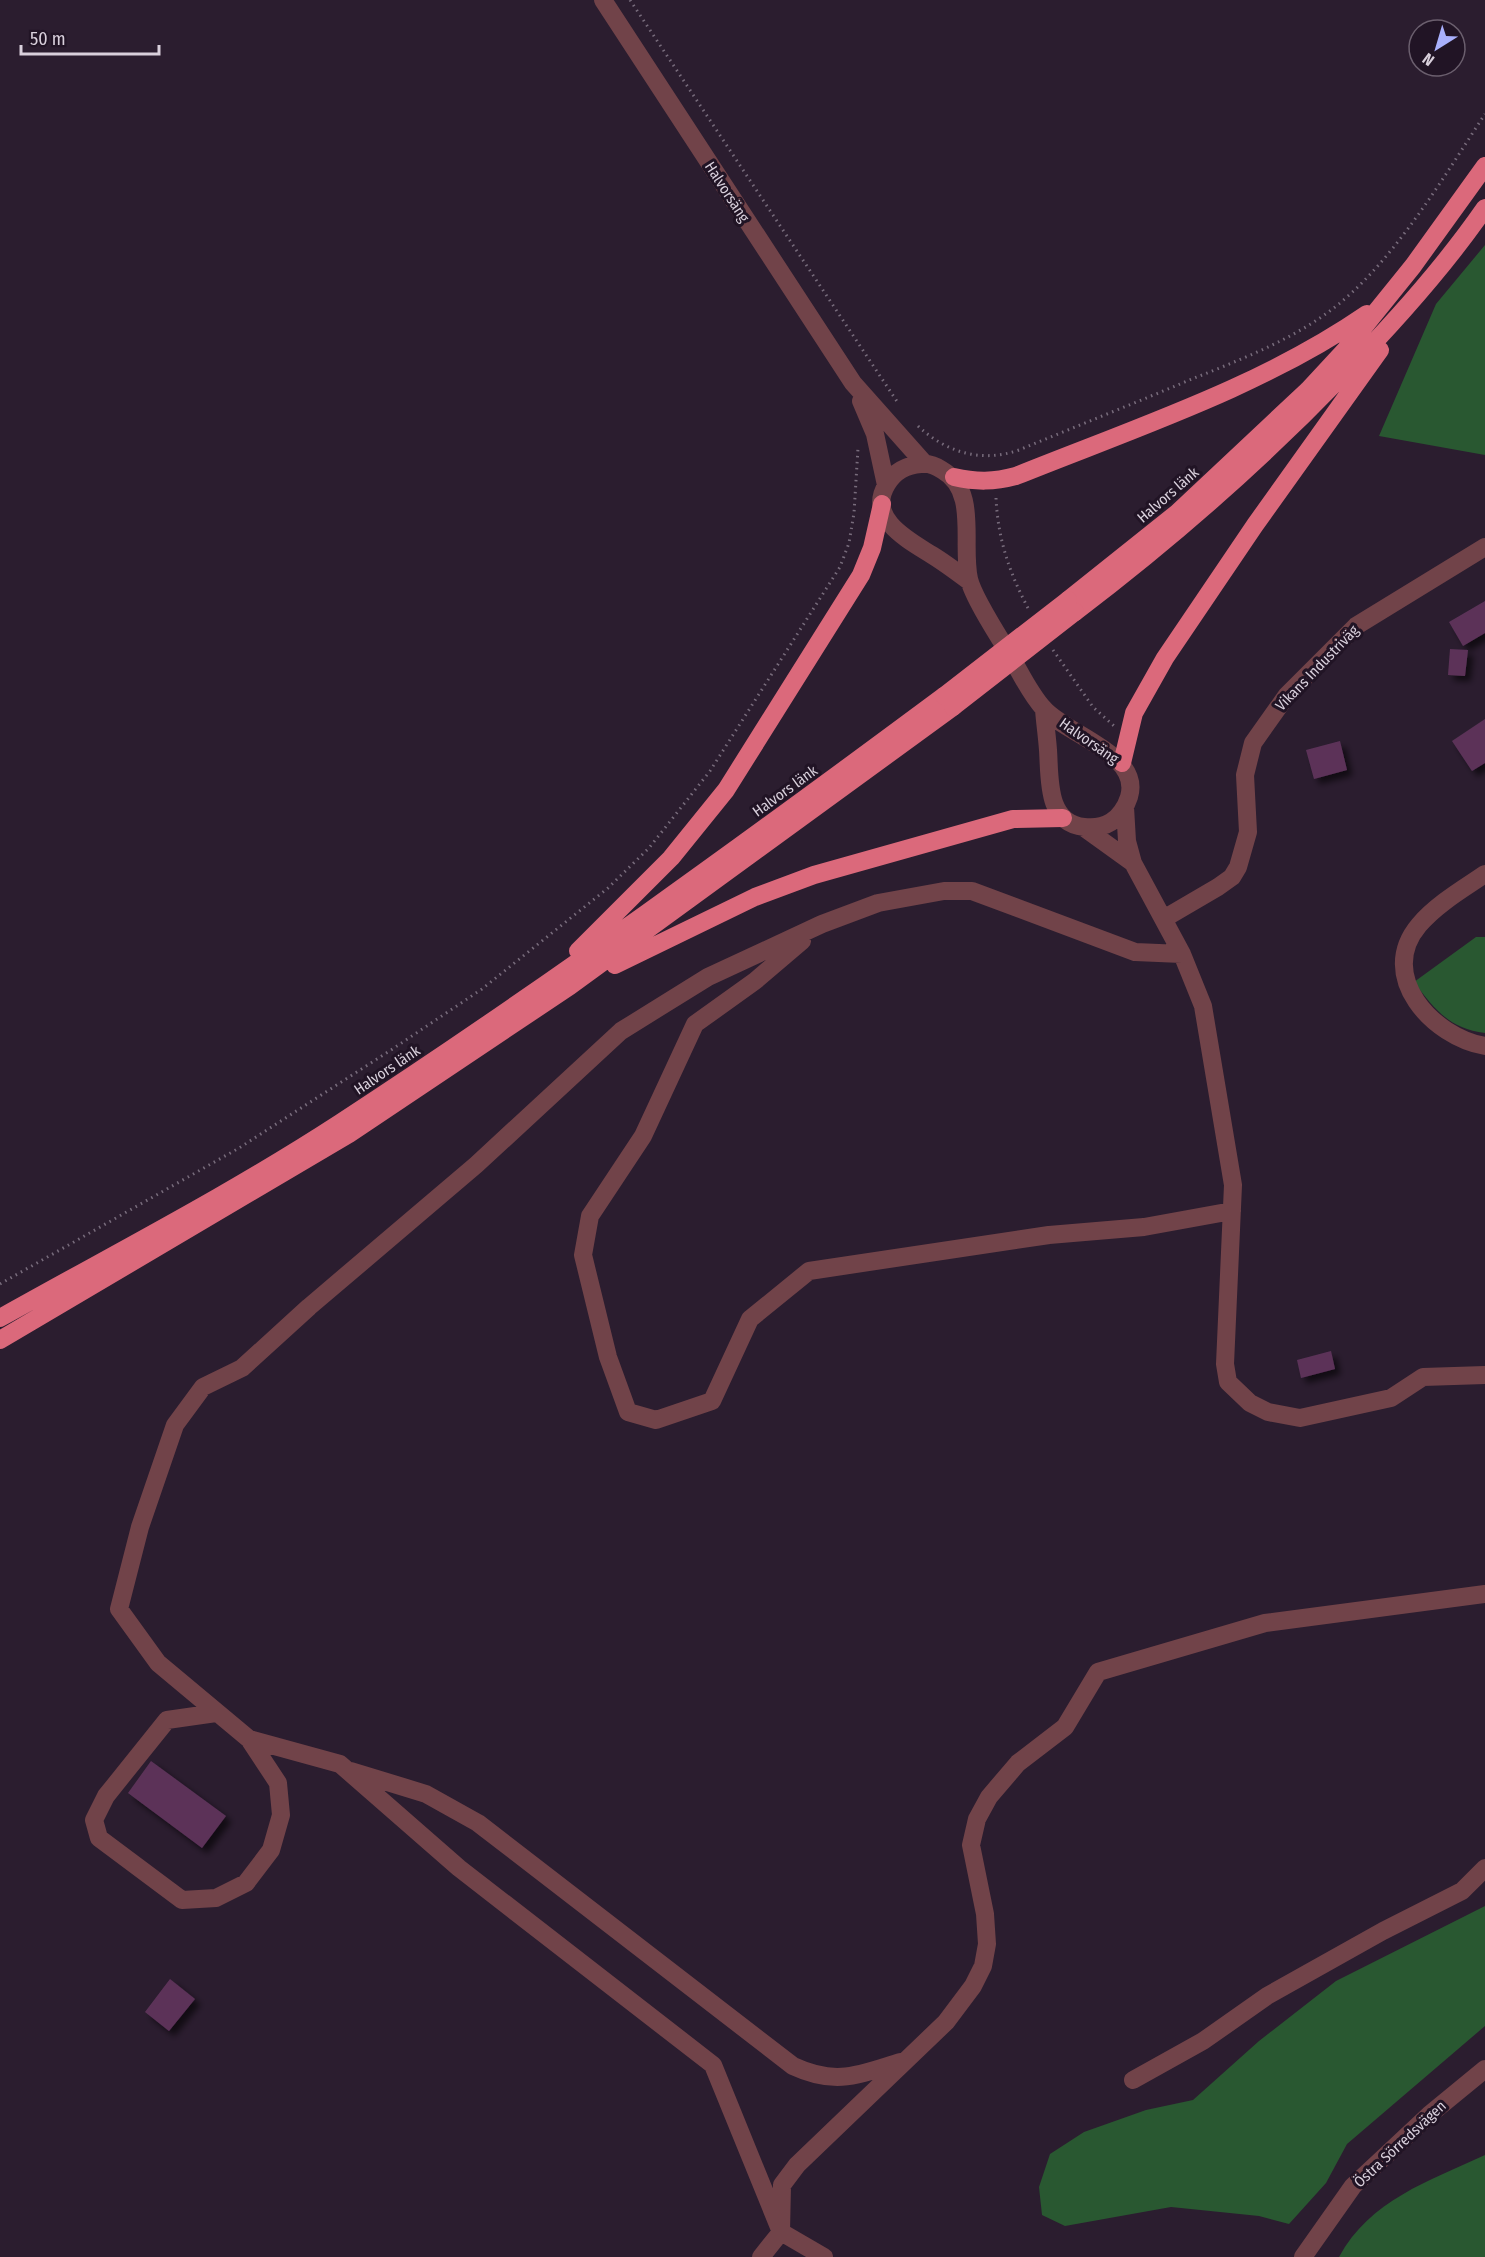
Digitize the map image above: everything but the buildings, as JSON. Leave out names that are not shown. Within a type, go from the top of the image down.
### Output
[{"type":"highway","name":"Halvors länk","points":[[1072,606],[1256,441],[1346,349],[1444,225],[1485,166]]},
{"type":"highway","name":"Halvors länk","points":[[0,1340],[349,1134],[570,986],[1072,606],[1194,517],[1247,471],[1415,300],[1485,208]]},
{"type":"highway","points":[[1122,763],[1134,713],[1165,658],[1255,525],[1415,300]]},
{"type":"highway","points":[[954,477],[974,482],[996,481],[1016,476],[1207,399],[1304,354],[1381,304]]},
{"type":"highway","points":[[534,992],[616,915],[671,858],[726,790],[861,575],[872,548],[882,504]]},
{"type":"highway","name":"Halvors länk","points":[[0,1318],[211,1201],[339,1124],[534,992],[948,702]]},
{"type":"highway","points":[[570,986],[755,897],[814,875],[1013,819],[1063,818]]},
{"type":"street","name":"Halvorsäng","points":[[603,0],[853,383],[925,464],[954,477],[961,486],[964,498],[969,580],[1009,654],[1044,709],[1122,763],[1130,779],[1131,789],[1125,807]]},
{"type":"street","name":"Halvorsäng","points":[[853,383],[874,434],[886,485],[882,504],[891,526],[902,537],[969,580]]},
{"type":"street","points":[[886,485],[906,467],[925,464]]},
{"type":"street","name":"Vikans Industriväg","points":[[1165,918],[1218,887],[1232,877],[1238,867],[1248,832],[1245,775],[1252,743],[1287,695],[1356,626],[1485,547]]},
{"type":"street","name":"Halvorsäng","points":[[1044,709],[1050,791],[1054,804],[1063,818]]},
{"type":"street","points":[[1083,827],[1106,825],[1112,822],[1125,807]]},
{"type":"street","points":[[1125,807],[1127,841],[1133,863],[1165,918],[1203,1006],[1233,1185],[1225,1364],[1228,1382],[1250,1403],[1268,1412],[1300,1418],[1391,1398],[1423,1377],[1485,1375]]},
{"type":"street","points":[[1063,818],[1083,827],[1133,863]]},
{"type":"street","points":[[1485,874],[1436,909],[1418,926],[1408,945],[1406,962],[1412,997],[1422,1011],[1449,1034],[1485,1046]]},
{"type":"street","points":[[216,1713],[166,1720],[106,1796],[94,1820],[99,1838],[182,1900],[216,1898],[246,1883],[271,1850],[281,1815],[278,1783],[249,1739],[158,1663],[119,1609],[140,1527],[175,1425],[203,1387],[242,1368],[309,1307],[476,1165],[621,1031],[708,977],[822,924],[878,903],[944,891],[972,891],[1135,952],[1182,954]]},
{"type":"street","points":[[822,924],[755,981],[695,1024],[644,1136],[590,1216],[584,1255],[608,1357],[628,1412],[656,1420],[712,1401],[750,1319],[809,1270],[1049,1235],[1144,1227],[1232,1211]]},
{"type":"street","points":[[761,2257],[781,2232],[782,2185],[797,2164],[946,2022],[973,1986],[982,1966],[987,1944],[985,1914],[971,1845],[977,1819],[989,1797],[1018,1763],[1065,1727],[1098,1672],[1265,1623],[1485,1594]]},
{"type":"street","points":[[249,1739],[330,1761],[346,1769],[426,1794],[478,1823],[793,2066],[815,2076],[840,2078],[905,2061]]},
{"type":"street","points":[[346,1769],[459,1868],[713,2065],[781,2232],[824,2257]]},
{"type":"street","points":[[1132,2080],[1203,2042],[1267,1996],[1383,1931],[1462,1891],[1485,1868]]},
{"type":"street","name":"Östra Sörredsvägen","points":[[1303,2257],[1353,2186],[1485,2069]]},
{"type":"path","points":[[630,0],[901,408]]},
{"type":"path","points":[[912,421],[922,430],[969,455],[995,457],[1222,367],[1297,331],[1327,313],[1359,285],[1404,232],[1485,114]]},
{"type":"path","points":[[0,1284],[239,1148],[382,1056],[482,989],[608,888],[649,848],[710,771],[840,567],[849,543],[854,513],[857,451],[860,444],[874,434]]},
{"type":"path","points":[[996,481],[999,536],[1005,559],[1033,617]]},
{"type":"path","points":[[1051,646],[1093,707],[1106,720],[1128,734]]},
{"type":"green space","points":[[1485,245],[1485,455],[1379,436],[1436,304]]},
{"type":"green space","points":[[1476,937],[1485,937],[1485,1033],[1473,1031],[1452,1022],[1436,1009],[1414,982]]},
{"type":"green space","points":[[1485,1906],[1485,2026],[1347,2144],[1326,2183],[1289,2224],[1259,2216],[1171,2207],[1065,2226],[1042,2215],[1039,2187],[1050,2154],[1084,2132],[1146,2110],[1193,2100],[1259,2041],[1336,1981]]},
{"type":"green space","points":[[1485,2155],[1485,2257],[1339,2257],[1352,2237],[1384,2207],[1422,2184]]}]
